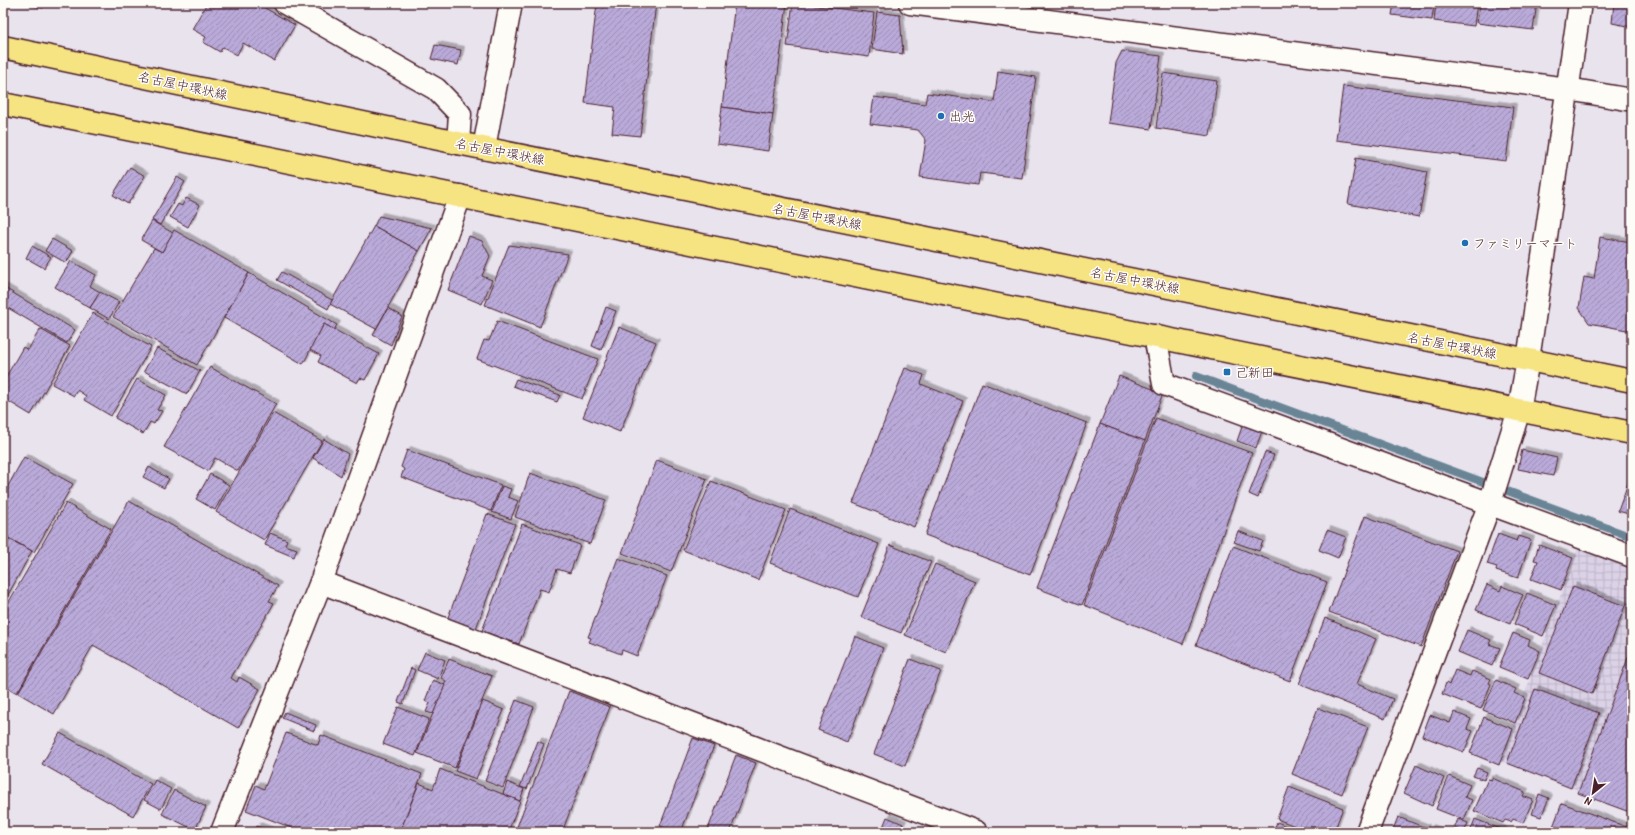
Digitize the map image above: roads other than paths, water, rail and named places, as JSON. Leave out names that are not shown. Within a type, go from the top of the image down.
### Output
[{"type":"main road","name":"名古屋中環状線","points":[[3,47],[458,143],[1632,381]]},
{"type":"main road","points":[[3,104],[1632,433]]},
{"type":"street","points":[[285,3],[436,89],[460,114],[458,143]]},
{"type":"street","points":[[484,148],[511,3]]},
{"type":"street","points":[[910,3],[1568,89],[1632,100]]},
{"type":"street","points":[[1367,832],[1491,501],[1519,410],[1528,360],[1580,3]]},
{"type":"street","points":[[222,832],[320,582],[460,196]]},
{"type":"street","points":[[1155,336],[1164,384],[1491,501],[1632,556]]},
{"type":"street","points":[[320,582],[976,832]]},
{"type":"waterway","points":[[1196,376],[1632,537]]},
{"type":"place","name":"出光","points":[[941,116]]},
{"type":"place","name":"ファミリーマート","points":[[1465,243]]},
{"type":"place","name":"己新田","points":[[1227,372]]}]
